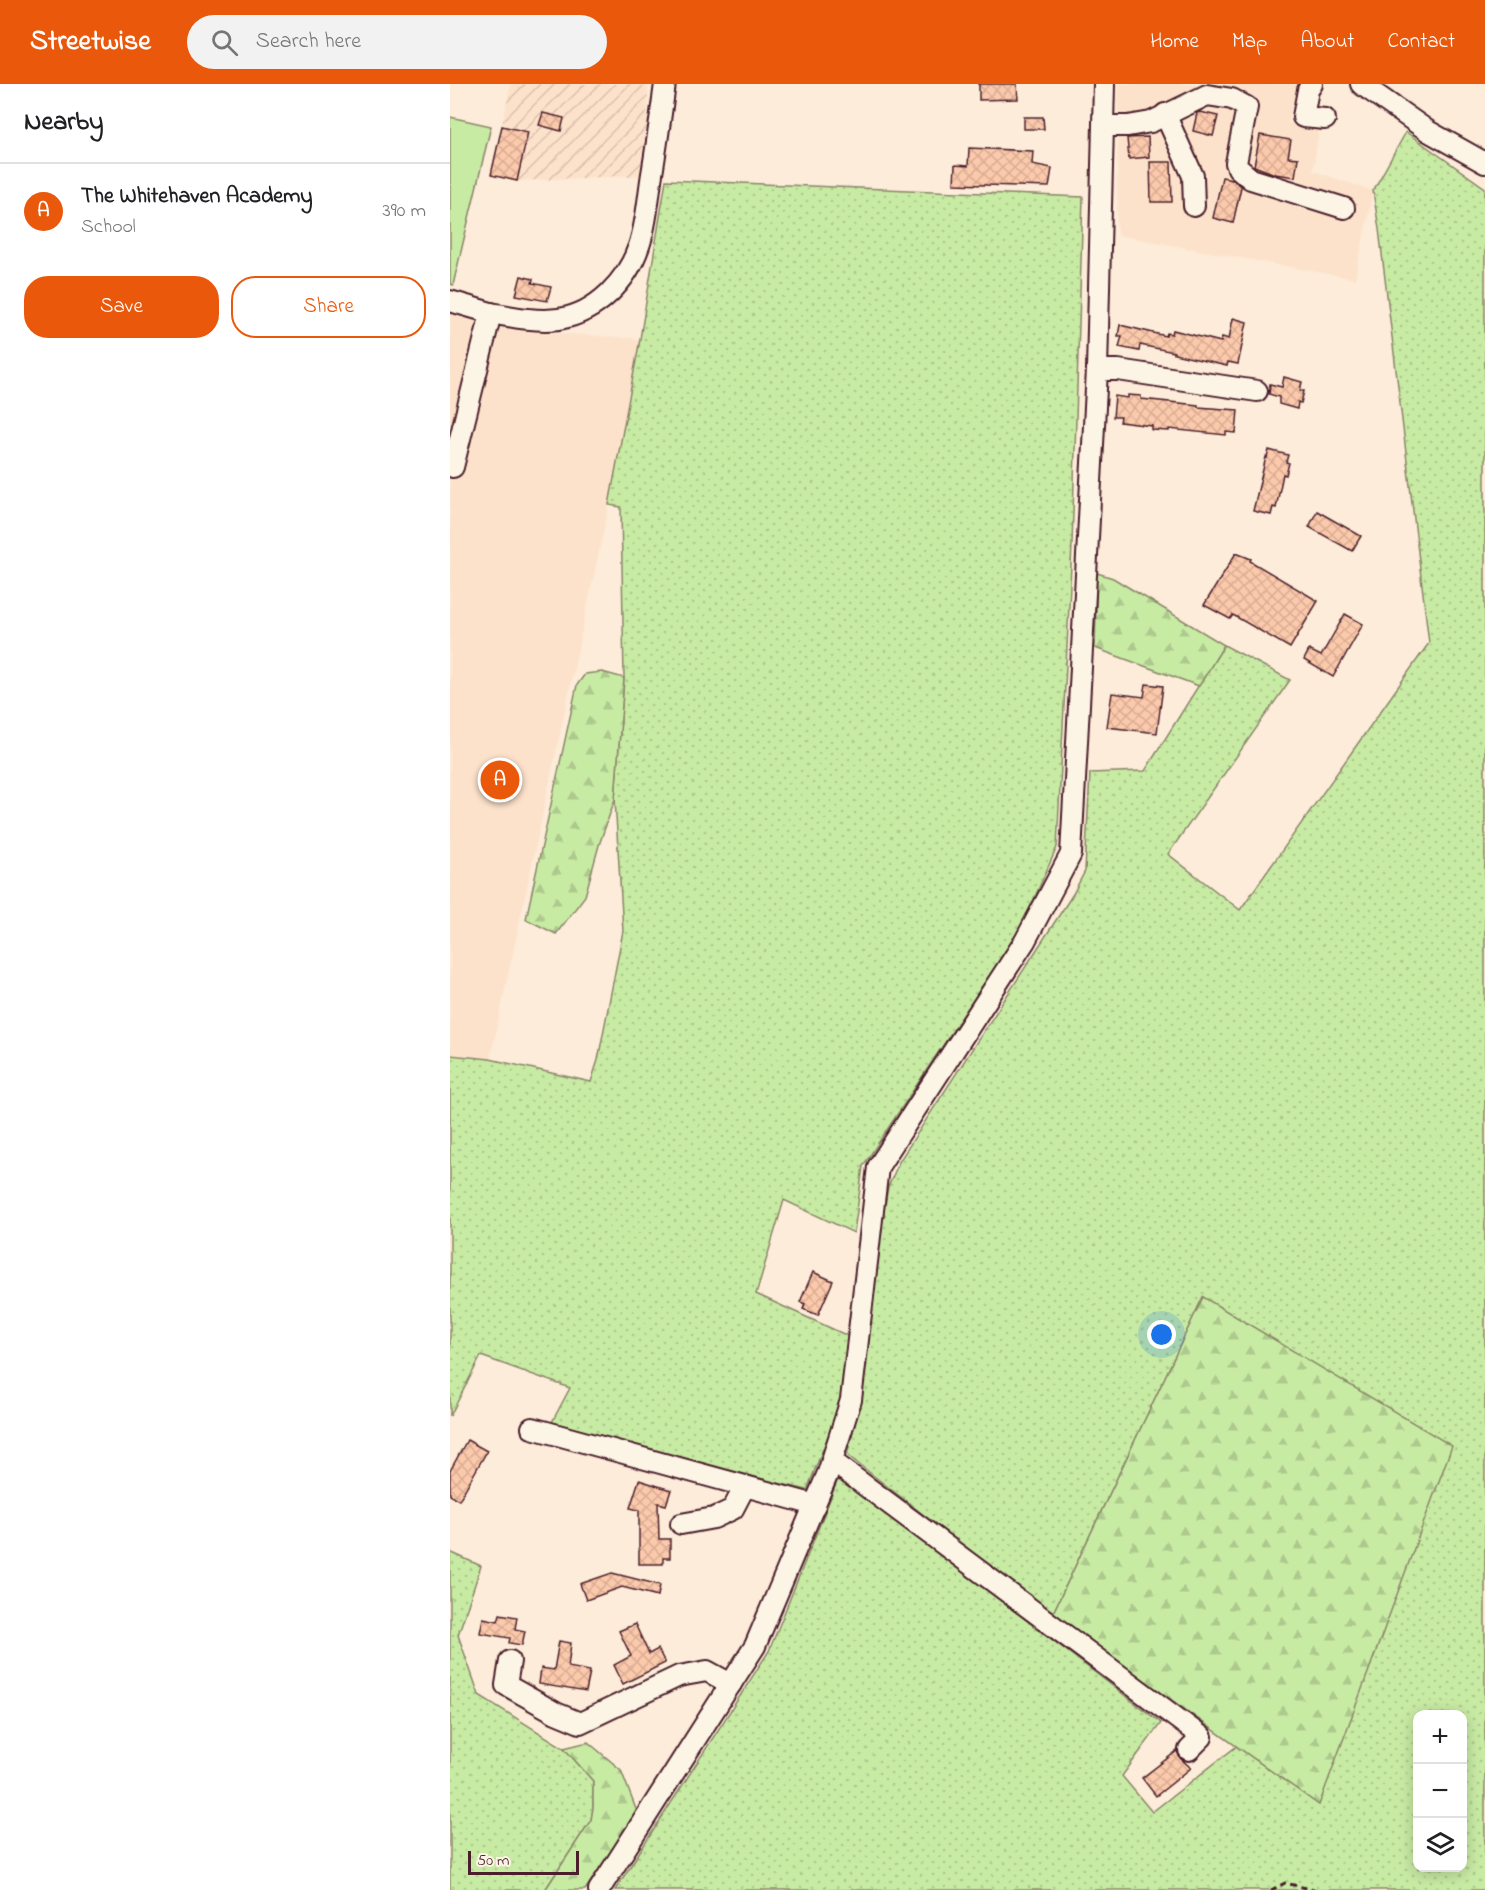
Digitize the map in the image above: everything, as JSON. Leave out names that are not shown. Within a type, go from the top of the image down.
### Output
[{"type":"street","points":[[450,301],[491,313],[538,319],[567,317],[591,308],[606,297],[630,266],[639,247],[645,223],[665,84]]},
{"type":"street","points":[[599,1890],[755,1646],[832,1461],[851,1400],[878,1167],[1025,941],[1071,854],[1097,370],[1104,84]]},
{"type":"street","points":[[1312,84],[1308,90],[1303,117],[1325,119]]},
{"type":"street","points":[[1361,84],[1428,132],[1485,163]]},
{"type":"street","points":[[1102,126],[1140,125],[1151,122],[1207,95],[1232,99],[1247,107],[1236,163],[1238,168],[1251,179],[1344,208]]},
{"type":"street","points":[[1165,114],[1193,176],[1194,206]]},
{"type":"street","points":[[453,466],[491,313]]},
{"type":"street","points":[[1097,370],[1118,370],[1257,391]]},
{"type":"street","points":[[532,1428],[815,1505]]},
{"type":"street","points":[[832,1461],[1202,1737],[1189,1750]]},
{"type":"street","points":[[681,1524],[714,1518],[733,1509],[745,1486]]},
{"type":"street","points":[[510,1661],[506,1685],[556,1713],[580,1723],[679,1676],[707,1671],[731,1684]]},
{"type":"path","points":[[1271,1890],[1285,1883],[1315,1890]]},
{"type":"shaded area","points":[[511,84],[648,84],[646,175],[517,181],[491,175]]},
{"type":"shaded area","points":[[1118,84],[1298,84],[1288,122],[1319,130],[1313,171],[1373,191],[1355,279],[1117,235]]},
{"type":"shaded area","points":[[450,292],[511,305],[516,330],[640,339],[609,505],[490,1059],[450,1055]]},
{"type":"green space","points":[[450,117],[491,126],[453,285],[450,284]]},
{"type":"green space","points":[[1406,132],[1485,188],[1485,1890],[615,1890],[769,1651],[839,1477],[1161,1723],[1122,1776],[1152,1812],[1237,1746],[1319,1804],[1203,1297],[1052,1615],[847,1455],[862,1396],[873,1273],[888,1187],[900,1160],[1073,894],[1085,871],[1090,773],[1145,771],[1224,645],[1290,680],[1168,854],[1240,910],[1429,643],[1373,191]]},
{"type":"green space","points":[[666,180],[1083,197],[1072,545],[1057,847],[1022,926],[863,1166],[854,1233],[784,1200],[756,1294],[848,1336],[842,1400],[807,1490],[692,1462],[552,1422],[570,1388],[481,1356],[450,1416],[450,1055],[490,1059],[591,1082],[598,1060],[623,931],[615,799],[624,678],[621,507],[609,505],[640,339]]},
{"type":"green space","points":[[1097,573],[1113,578],[1224,645],[1199,686],[1095,648]]},
{"type":"green space","points":[[602,672],[624,678],[615,799],[585,896],[556,934],[526,919],[577,685],[585,674]]},
{"type":"green space","points":[[1203,1297],[1452,1446],[1319,1805],[1052,1615]]},
{"type":"green space","points":[[450,1552],[481,1566],[458,1635],[479,1695],[564,1748],[593,1781],[591,1820],[545,1890],[450,1890]]},
{"type":"green space","points":[[588,1742],[621,1770],[637,1812],[585,1890],[545,1890],[591,1820],[593,1781],[564,1748]]},
{"type":"building","points":[[979,84],[1017,84],[1018,99],[979,100]]},
{"type":"building","points":[[543,113],[564,118],[561,131],[539,125]]},
{"type":"building","points":[[1197,113],[1218,116],[1213,136],[1193,131]]},
{"type":"building","points":[[1024,117],[1043,117],[1044,129],[1024,129]]},
{"type":"building","points":[[502,126],[528,132],[517,181],[491,175]]},
{"type":"building","points":[[1260,135],[1291,140],[1288,157],[1298,158],[1295,177],[1275,174],[1254,166]]},
{"type":"building","points":[[1148,137],[1149,157],[1129,159],[1127,138]]},
{"type":"building","points":[[969,148],[1033,151],[1032,164],[1052,168],[1049,187],[954,184],[955,165],[968,166]]},
{"type":"building","points":[[1150,162],[1171,162],[1172,202],[1151,202]]},
{"type":"building","points":[[1222,177],[1233,179],[1241,187],[1233,223],[1213,218]]},
{"type":"building","points":[[521,276],[533,279],[532,283],[551,287],[547,301],[516,295]]},
{"type":"building","points":[[1233,318],[1247,322],[1238,364],[1228,362],[1227,366],[1140,345],[1139,351],[1119,347],[1122,336],[1118,336],[1120,325],[1166,336],[1167,333],[1172,334],[1173,330],[1221,342],[1222,337],[1229,339]]},
{"type":"building","points":[[1284,377],[1302,382],[1300,391],[1304,391],[1297,409],[1279,404],[1279,397],[1269,394],[1270,384],[1282,387]]},
{"type":"building","points":[[1128,395],[1141,396],[1141,399],[1198,405],[1198,407],[1238,410],[1236,433],[1226,432],[1226,435],[1169,429],[1169,431],[1152,430],[1152,426],[1120,422],[1121,417],[1113,417],[1115,396],[1128,398]]},
{"type":"building","points":[[1269,450],[1288,455],[1286,462],[1289,463],[1286,475],[1283,474],[1276,508],[1273,507],[1271,515],[1253,511]]},
{"type":"building","points":[[1317,511],[1361,536],[1352,551],[1309,527]]},
{"type":"building","points":[[1236,553],[1251,559],[1250,561],[1318,601],[1290,648],[1233,615],[1230,619],[1204,605]]},
{"type":"building","points":[[1345,614],[1363,624],[1333,677],[1304,660],[1309,650],[1321,656]]},
{"type":"building","points":[[1146,684],[1163,686],[1157,733],[1107,727],[1112,693],[1144,697]]},
{"type":"building","points":[[813,1272],[833,1281],[818,1315],[803,1309],[805,1304],[800,1302]]},
{"type":"building","points":[[467,1440],[487,1451],[459,1500],[450,1495],[450,1471]]},
{"type":"building","points":[[639,1480],[671,1490],[666,1505],[658,1503],[659,1539],[670,1539],[670,1558],[663,1558],[663,1564],[639,1564],[639,1510],[630,1508]]},
{"type":"building","points":[[612,1573],[660,1585],[658,1596],[622,1587],[586,1600],[580,1584]]},
{"type":"building","points":[[500,1614],[517,1617],[515,1629],[525,1631],[522,1645],[509,1643],[510,1638],[480,1633],[483,1618],[498,1621]]},
{"type":"building","points":[[635,1624],[649,1654],[658,1649],[665,1663],[623,1684],[614,1665],[631,1656],[619,1631]]},
{"type":"building","points":[[559,1641],[571,1643],[568,1667],[590,1671],[586,1692],[539,1684],[541,1668],[554,1670]]},
{"type":"building","points":[[1177,1751],[1180,1758],[1191,1768],[1156,1796],[1142,1778]]},
{"type":"place","name":"The Whitehaven Academy","points":[[500,780]]}]
